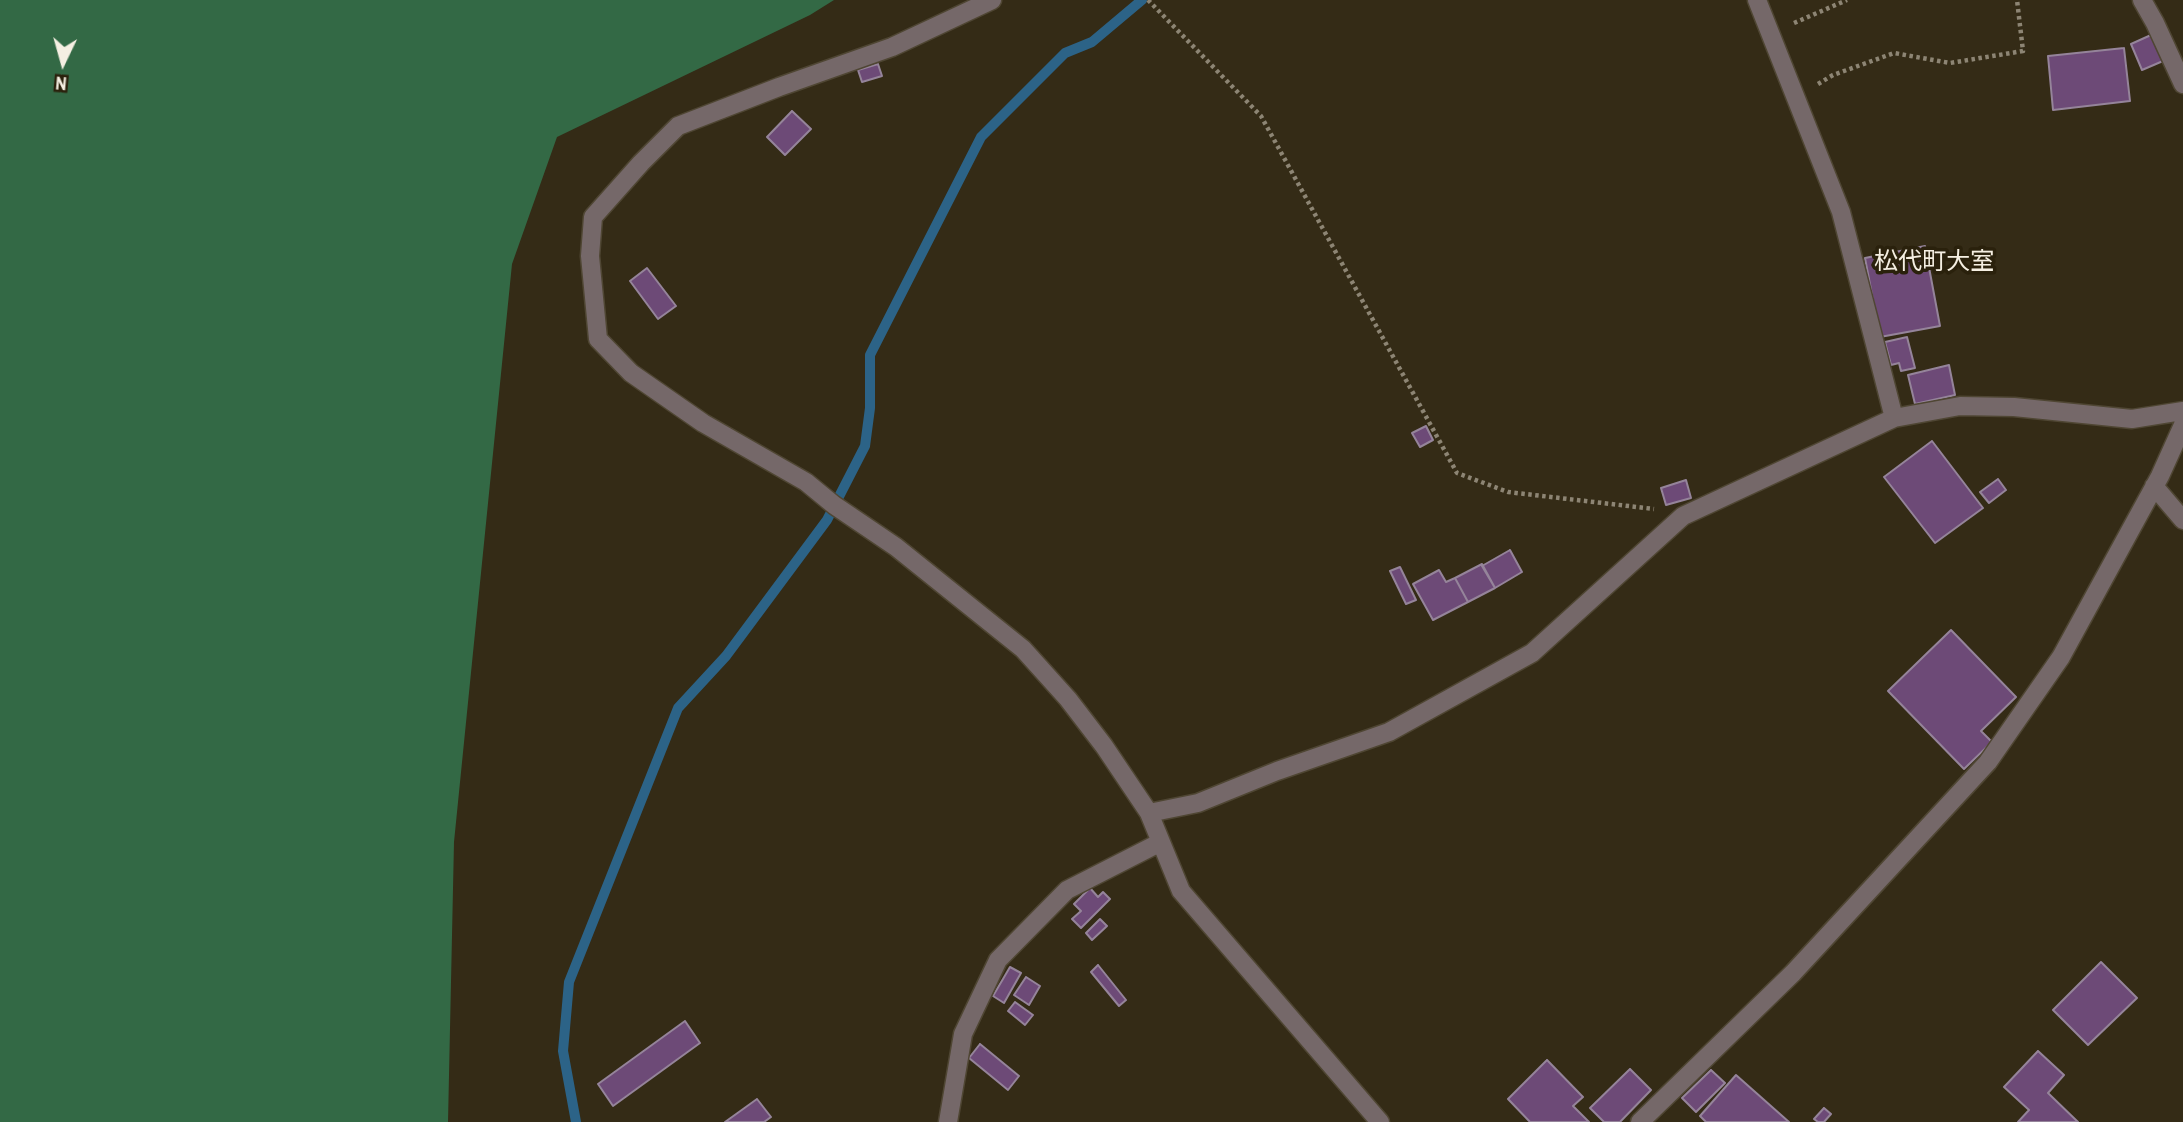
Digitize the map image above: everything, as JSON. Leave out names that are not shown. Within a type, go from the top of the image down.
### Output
[{"type":"street","points":[[992,0],[892,47],[678,126],[593,217],[590,256],[598,339],[631,373],[703,423],[806,482],[834,505],[896,547],[1023,649],[1068,699],[1104,746],[1149,813],[1181,891],[1380,1122]]},
{"type":"street","points":[[1757,0],[1841,212],[1894,418]]},
{"type":"street","points":[[2142,0],[2183,84]]},
{"type":"street","points":[[1149,813],[1198,803],[1277,771],[1389,732],[1532,653],[1689,513],[1894,418],[1960,406],[2014,407],[2132,419],[2183,411]]},
{"type":"street","points":[[1640,1122],[1793,973],[1988,762],[2061,657],[2154,486],[2183,425]]},
{"type":"street","points":[[2154,486],[2183,520]]},
{"type":"street","points":[[948,1122],[963,1034],[998,960],[1067,890],[1161,842]]},
{"type":"path","points":[[1148,0],[1261,116],[1457,473],[1508,492],[1689,513]]},
{"type":"path","points":[[1770,33],[1847,0]]},
{"type":"path","points":[[1811,88],[1833,75],[1894,53],[1950,64],[2023,51],[2017,0]]},
{"type":"green space","points":[[0,0],[834,0],[810,15],[557,137],[512,264],[454,842],[448,1122],[0,1122]]},
{"type":"building","points":[[2151,35],[2163,61],[2142,70],[2131,44]]},
{"type":"building","points":[[2124,48],[2130,101],[2053,110],[2048,56]]},
{"type":"building","points":[[878,64],[882,76],[862,82],[858,70]]},
{"type":"building","points":[[792,111],[811,129],[785,155],[767,137]]},
{"type":"building","points":[[1925,246],[1940,326],[1880,337],[1865,258]]},
{"type":"building","points":[[647,268],[676,306],[658,319],[630,281]]},
{"type":"building","points":[[1907,337],[1915,368],[1901,371],[1899,363],[1891,365],[1885,342]]},
{"type":"building","points":[[1949,365],[1955,395],[1915,404],[1908,375]]},
{"type":"building","points":[[1426,426],[1433,440],[1420,447],[1412,433]]},
{"type":"building","points":[[1932,441],[1983,508],[1935,543],[1884,477]]},
{"type":"building","points":[[1998,479],[2006,490],[1989,503],[1980,492]]},
{"type":"building","points":[[1686,480],[1691,498],[1666,505],[1661,488]]},
{"type":"building","points":[[1510,550],[1522,572],[1495,588],[1482,566]]},
{"type":"building","points":[[1482,564],[1495,588],[1468,602],[1455,578]]},
{"type":"building","points":[[1400,567],[1416,600],[1406,604],[1390,571]]},
{"type":"building","points":[[1439,570],[1446,582],[1455,578],[1468,602],[1433,620],[1413,584]]},
{"type":"building","points":[[1951,630],[2016,697],[1981,731],[1992,742],[1964,769],[1888,691]]},
{"type":"building","points":[[1090,888],[1098,897],[1103,892],[1110,899],[1081,928],[1072,919],[1081,911],[1074,904]]},
{"type":"building","points":[[1100,919],[1107,926],[1092,940],[1086,933]]},
{"type":"building","points":[[2101,962],[2137,998],[2088,1045],[2053,1010]]},
{"type":"building","points":[[1098,965],[1126,1000],[1119,1006],[1091,972]]},
{"type":"building","points":[[1010,967],[1021,973],[1004,1003],[993,996]]},
{"type":"building","points":[[1026,977],[1040,986],[1029,1005],[1014,995]]},
{"type":"building","points":[[1015,1002],[1033,1015],[1025,1025],[1008,1011]]},
{"type":"building","points":[[685,1021],[700,1043],[613,1106],[598,1084]]},
{"type":"building","points":[[980,1044],[1019,1076],[1008,1090],[969,1058]]},
{"type":"building","points":[[2038,1051],[2064,1075],[2048,1093],[2078,1122],[2018,1122],[2029,1110],[2004,1087]]},
{"type":"building","points":[[1547,1060],[1583,1097],[1573,1106],[1589,1122],[1530,1122],[1508,1099]]},
{"type":"building","points":[[1630,1069],[1651,1090],[1620,1122],[1604,1122],[1590,1108]]},
{"type":"building","points":[[1711,1070],[1725,1083],[1696,1112],[1682,1098]]},
{"type":"building","points":[[1736,1075],[1789,1122],[1706,1122],[1700,1116]]},
{"type":"building","points":[[757,1099],[771,1117],[764,1122],[725,1122]]},
{"type":"building","points":[[1824,1108],[1831,1114],[1824,1122],[1818,1122],[1814,1119]]},
{"type":"waterway","points":[[576,1122],[563,1051],[569,982],[678,708],[726,656],[827,520],[865,446],[870,408],[870,355],[981,137],[1065,53],[1092,42],[1142,0]]},
{"type":"district","name":"松代町大室","points":[[1934,263]]}]
